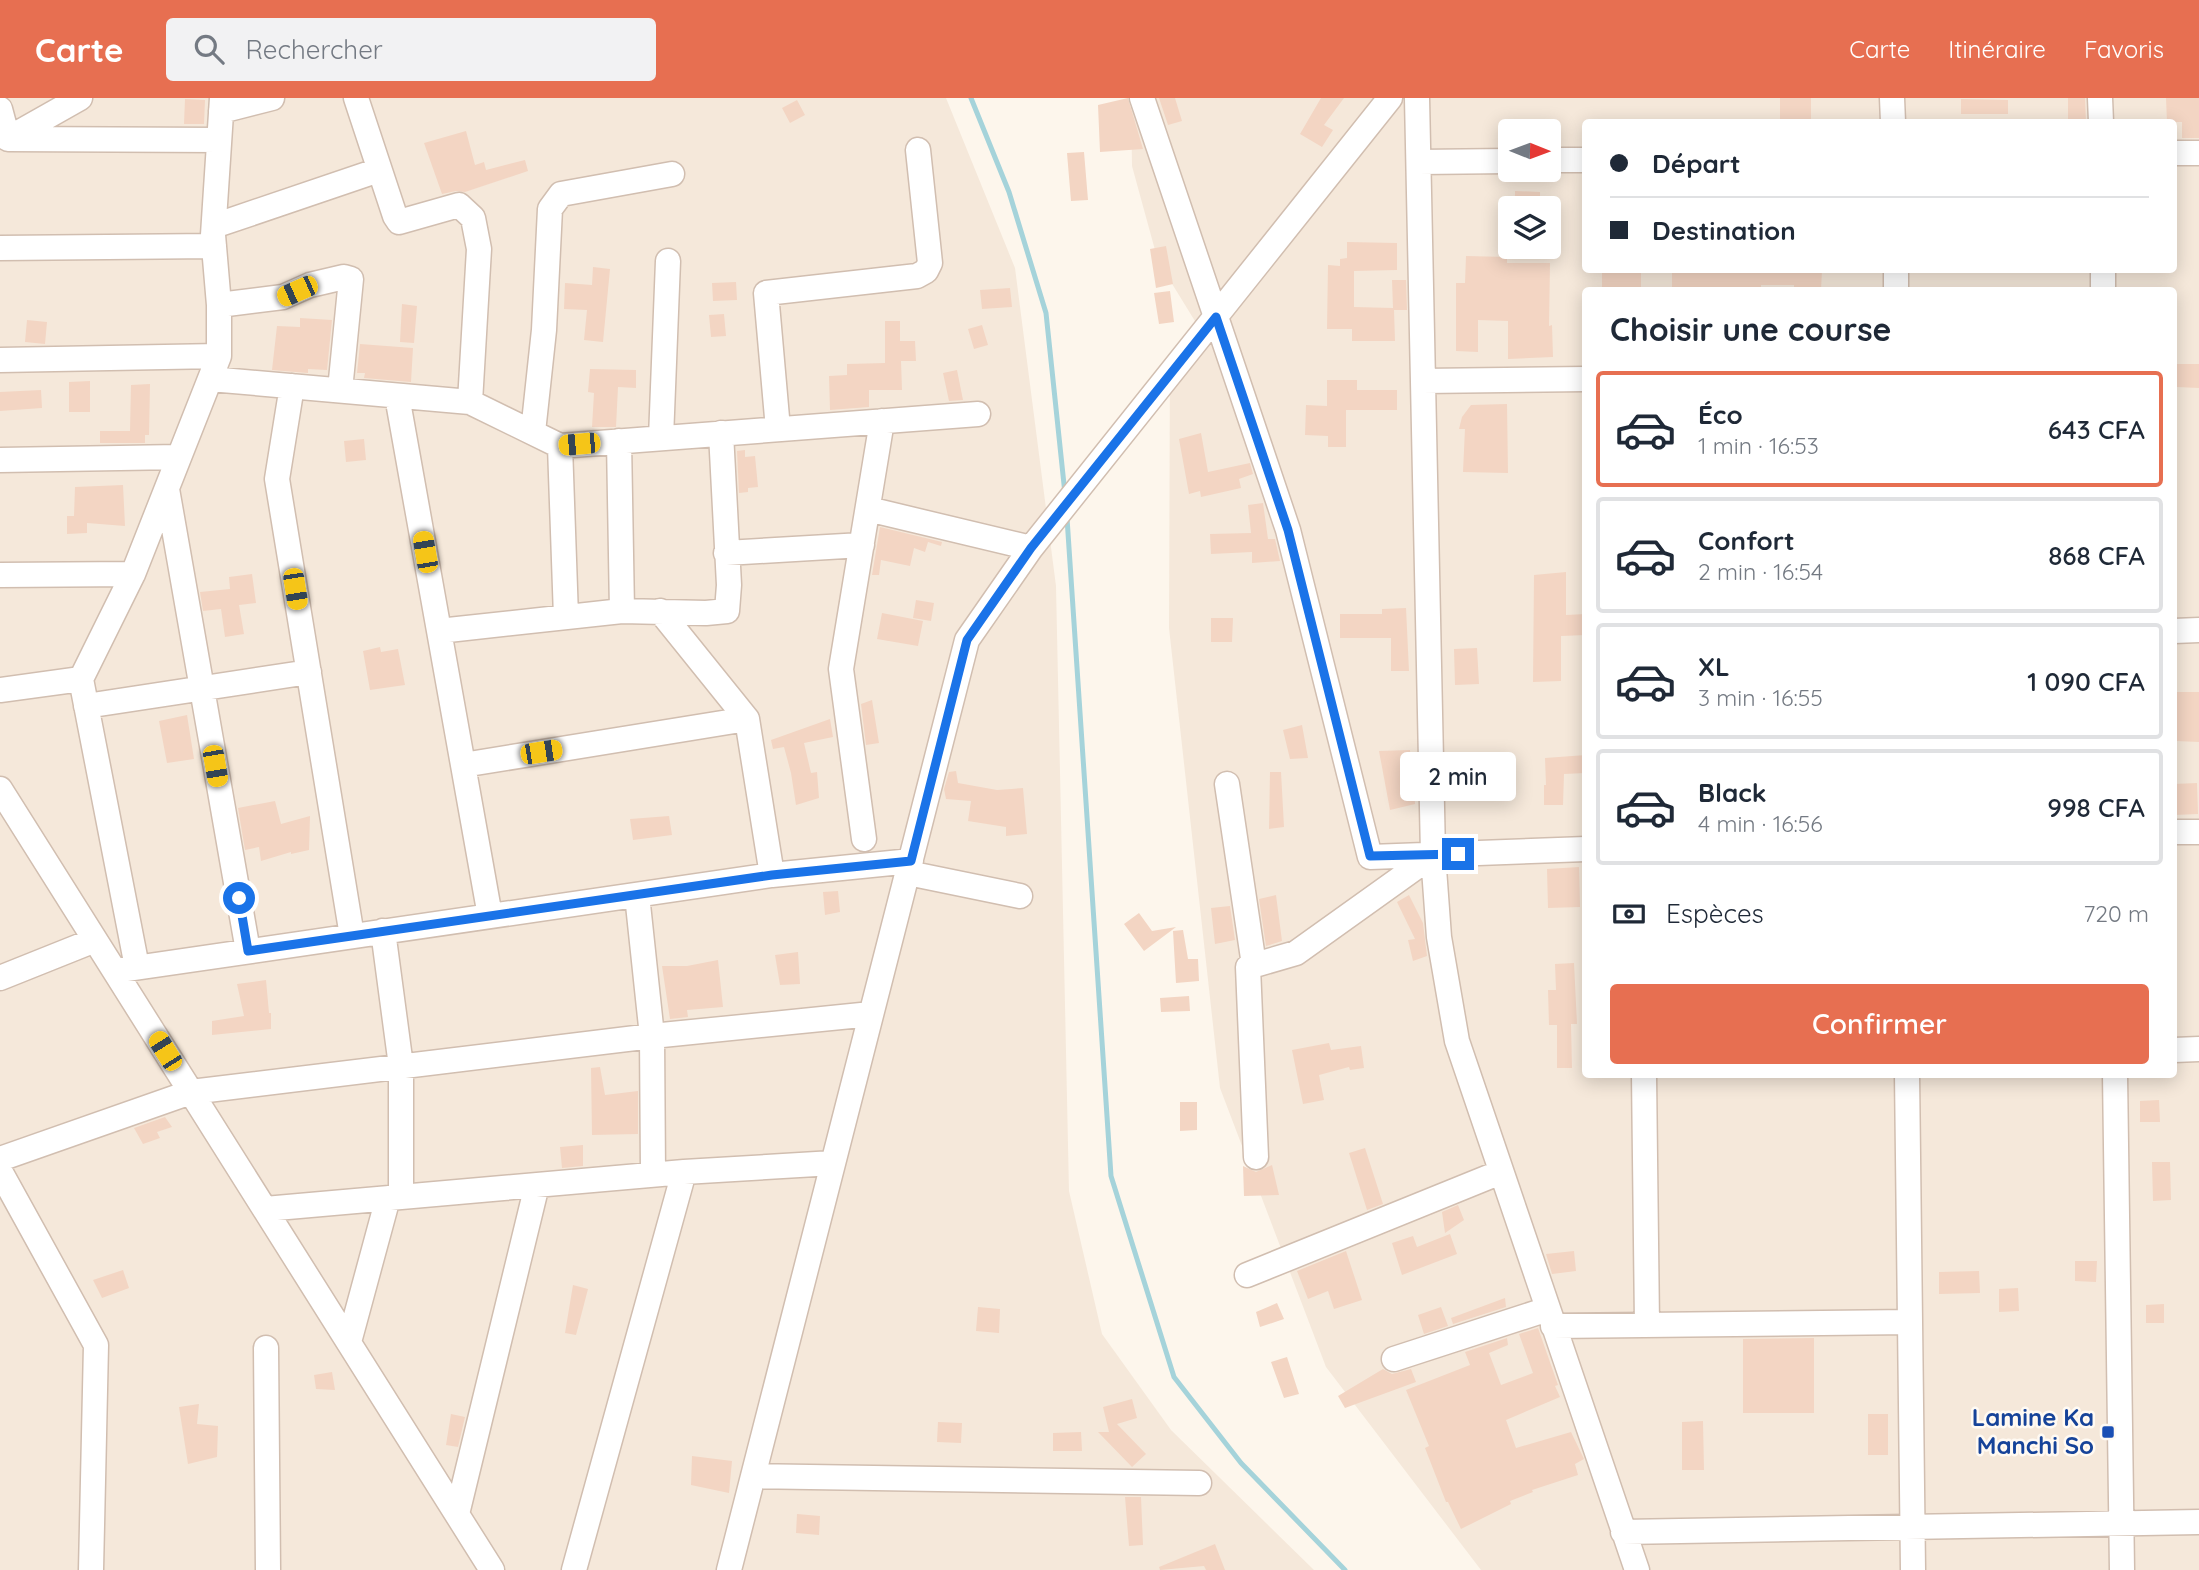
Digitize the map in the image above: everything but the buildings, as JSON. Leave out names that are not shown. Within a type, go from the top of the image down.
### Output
[{"type":"street","points":[[4,139],[80,98]]},
{"type":"street","points":[[126,969],[81,679],[133,574],[214,367],[219,305],[214,236],[222,105],[272,98]]},
{"type":"street","points":[[356,98],[399,222],[459,205],[472,218],[480,249],[470,402]]},
{"type":"street","points":[[1142,98],[1288,530],[1370,856],[1582,849]]},
{"type":"street","points":[[729,1570],[967,640],[1031,548],[1390,98]]},
{"type":"street","points":[[1418,98],[1433,855],[1439,937],[1457,1041],[1637,1570]]},
{"type":"street","points":[[1892,98],[1892,119]]},
{"type":"street","points":[[2100,98],[2101,119]]},
{"type":"street","points":[[0,109],[4,139]]},
{"type":"street","points":[[4,139],[219,140]]},
{"type":"street","points":[[778,429],[766,293],[917,276],[926,271],[930,263],[918,150]]},
{"type":"street","points":[[2177,153],[2199,153]]},
{"type":"street","points":[[1561,160],[1582,160]]},
{"type":"street","points":[[1419,162],[1498,161]]},
{"type":"street","points":[[0,248],[214,236],[379,170]]},
{"type":"street","points":[[533,432],[544,330],[550,209],[561,194],[671,174]]},
{"type":"street","points":[[661,438],[668,261]]},
{"type":"street","points":[[219,305],[283,297],[310,285],[344,277],[351,279],[340,390]]},
{"type":"street","points":[[0,360],[214,367],[292,386],[470,402],[560,446],[978,414]]},
{"type":"street","points":[[1423,382],[1582,379]]},
{"type":"street","points":[[292,386],[277,479],[352,936]]},
{"type":"street","points":[[397,396],[490,916]]},
{"type":"street","points":[[864,839],[841,669],[883,421]]},
{"type":"street","points":[[439,631],[622,611],[727,611],[729,585],[721,433]]},
{"type":"street","points":[[619,441],[622,611]]},
{"type":"street","points":[[560,446],[566,617]]},
{"type":"street","points":[[0,460],[179,457]]},
{"type":"street","points":[[167,489],[248,951]]},
{"type":"street","points":[[868,509],[1031,548]]},
{"type":"street","points":[[726,553],[862,545]]},
{"type":"street","points":[[0,575],[133,574]]},
{"type":"street","points":[[660,611],[747,719],[772,875]]},
{"type":"street","points":[[2177,631],[2199,630]]},
{"type":"street","points":[[86,706],[309,672]]},
{"type":"street","points":[[0,690],[81,679]]},
{"type":"street","points":[[463,765],[747,719]]},
{"type":"street","points":[[1227,784],[1254,965]]},
{"type":"street","points":[[0,789],[11,826],[95,940],[126,969],[191,1092],[492,1570]]},
{"type":"street","points":[[2177,832],[2199,832]]},
{"type":"street","points":[[1256,1157],[1248,967],[1296,953],[1433,855]]},
{"type":"street","points":[[126,969],[772,875],[909,867],[1020,896]]},
{"type":"street","points":[[637,895],[652,1036],[653,1174]]},
{"type":"street","points":[[349,1342],[394,1197],[401,1066],[383,932]]},
{"type":"street","points":[[0,978],[95,940]]},
{"type":"street","points":[[0,1159],[191,1092],[652,1036],[871,1014]]},
{"type":"street","points":[[2177,1050],[2199,1049]]},
{"type":"street","points":[[1644,1078],[1647,1325]]},
{"type":"street","points":[[1907,1078],[1913,1570]]},
{"type":"street","points":[[2115,1078],[2122,1570]]},
{"type":"street","points":[[265,1209],[653,1174],[833,1163]]},
{"type":"street","points":[[0,1171],[96,1345],[91,1570]]},
{"type":"street","points":[[574,1570],[684,1172]]},
{"type":"street","points":[[1247,1275],[1502,1172]]},
{"type":"street","points":[[457,1514],[537,1185]]},
{"type":"street","points":[[1394,1359],[1550,1318],[1647,1325],[1910,1322]]},
{"type":"street","points":[[265,1348],[268,1570]]},
{"type":"street","points":[[753,1476],[1199,1483]]},
{"type":"street","points":[[1623,1532],[2199,1522]]},
{"type":"shaded area","points":[[0,98],[946,98],[1015,268],[1056,586],[1069,1191],[1102,1334],[1171,1430],[1314,1570],[0,1570]]},
{"type":"shaded area","points":[[1131,98],[2199,98],[2199,1570],[1481,1570],[1326,1367],[1220,1088],[1169,628],[1170,354],[1198,326],[1158,261],[1132,166]]},
{"type":"waterway","points":[[971,98],[1009,192],[1046,313],[1065,494]]},
{"type":"waterway","points":[[1067,518],[1111,1176],[1174,1377],[1241,1463],[1345,1570]]},
{"type":"place","name":"Lamine Ka Manchi So","points":[[2108,1432]]},
{"type":"route","points":[[239,898],[248,951],[772,875],[911,861],[967,640],[1031,548],[1216,317],[1288,530],[1370,856],[1458,854]]}]
